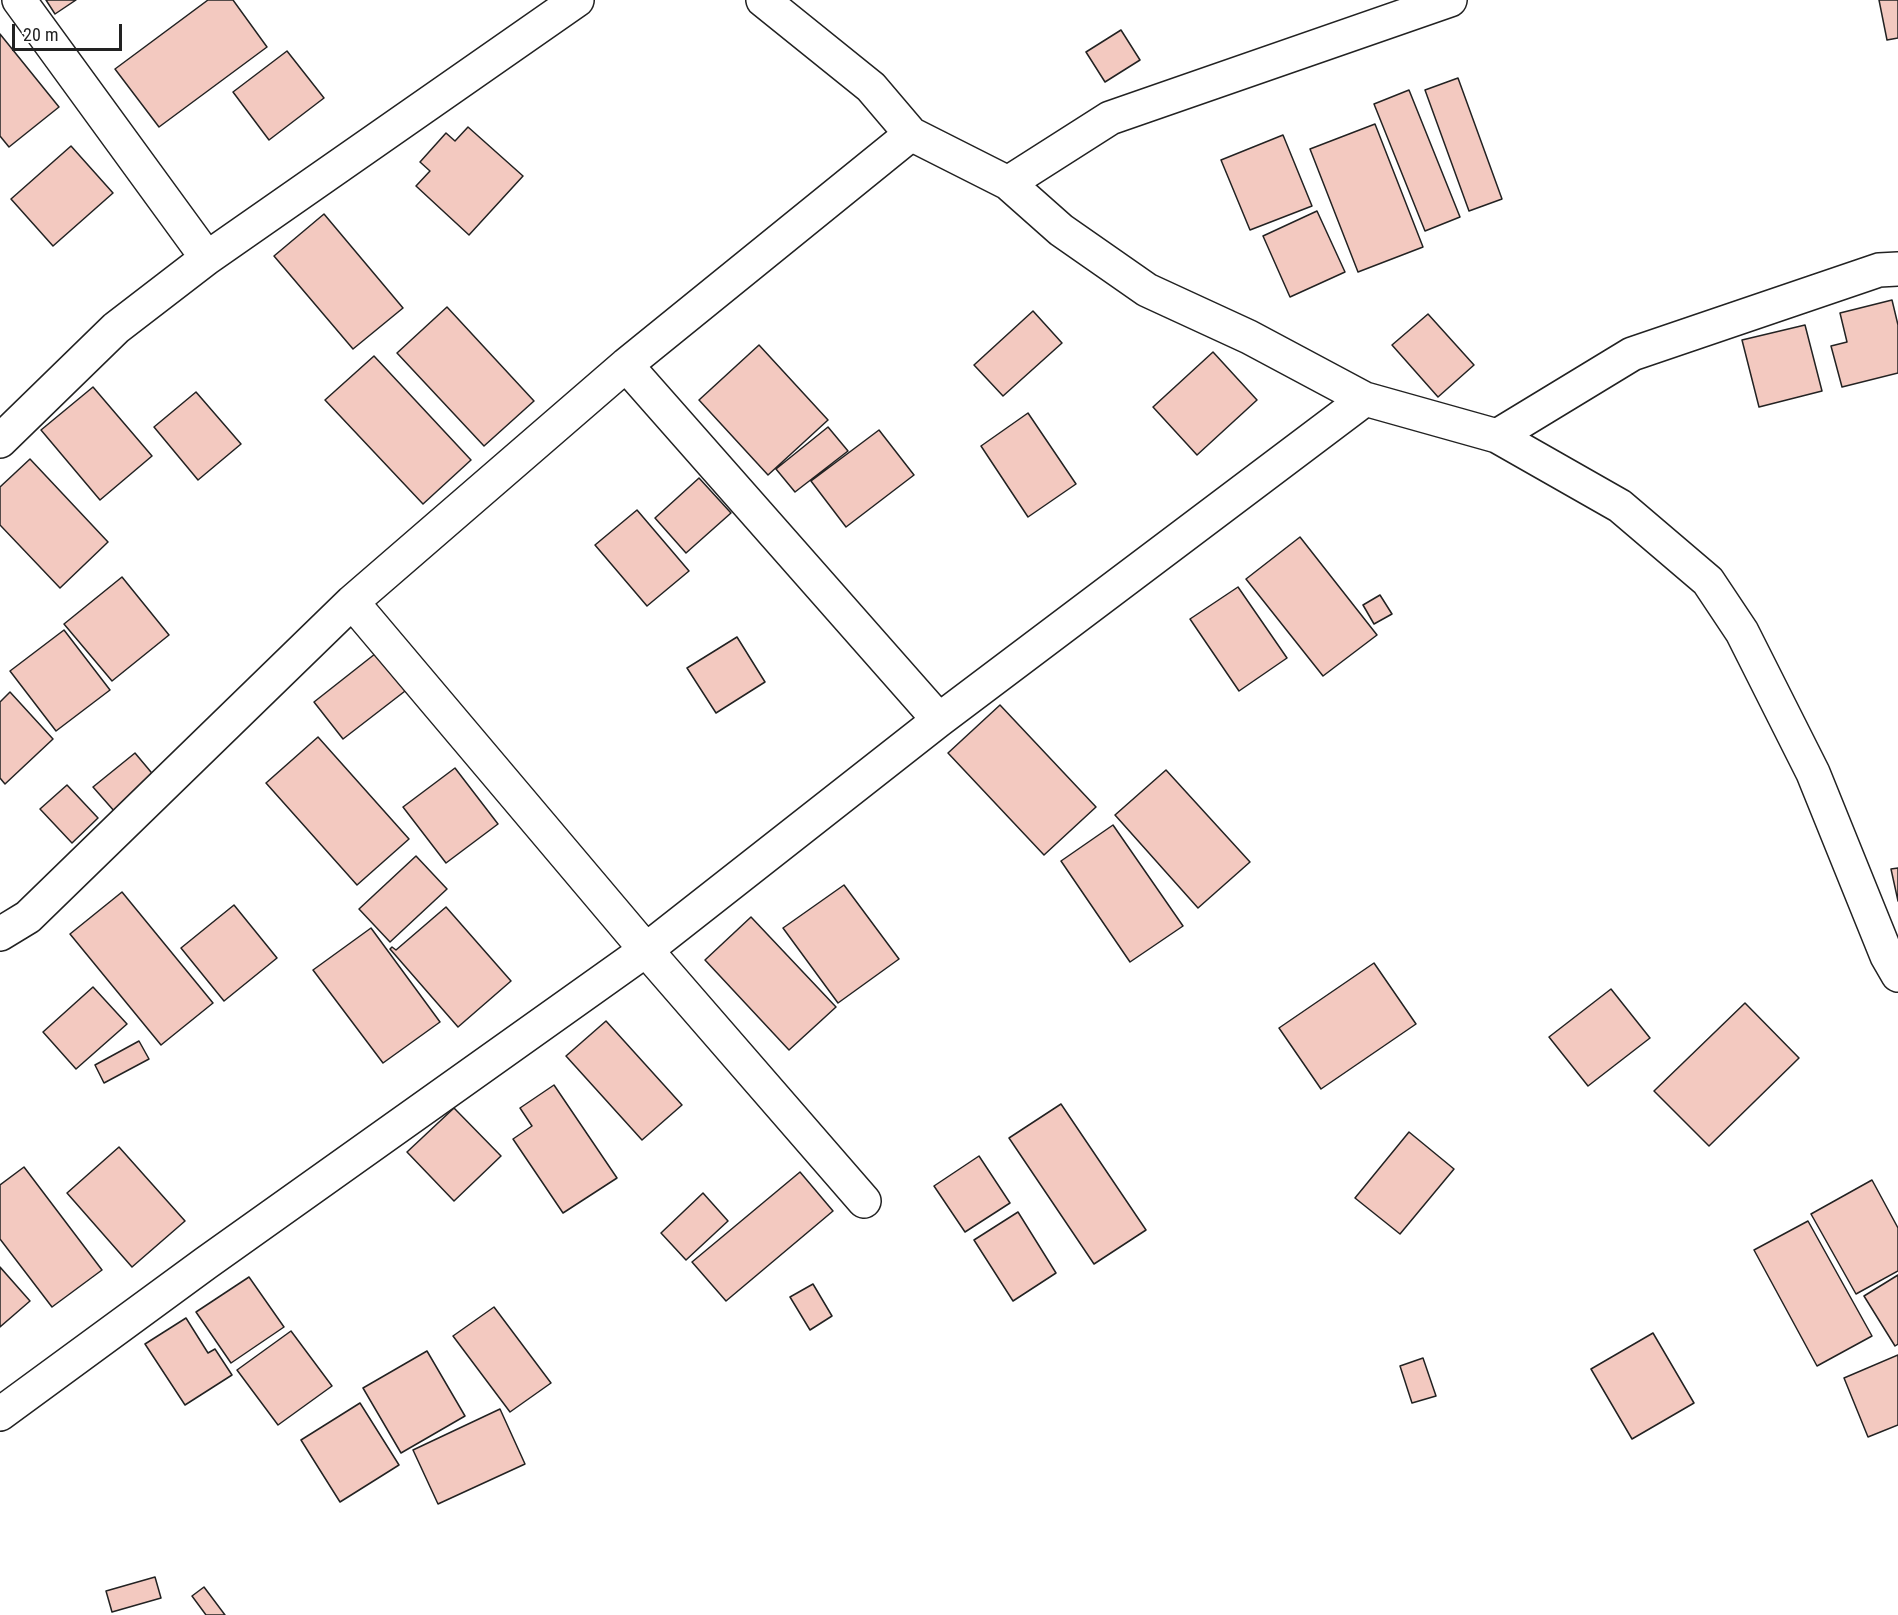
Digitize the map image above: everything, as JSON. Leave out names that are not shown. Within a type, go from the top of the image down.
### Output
[{"type":"street","points":[[19,0],[207,258]]},
{"type":"street","points":[[0,441],[116,328],[207,258],[577,0]]},
{"type":"street","points":[[763,0],[871,87],[911,134],[1008,183],[1061,230],[1147,290],[1249,337],[1365,399],[1497,436],[1620,506],[1708,580],[1742,632],[1813,773],[1887,956],[1898,975]]},
{"type":"street","points":[[1008,183],[1110,118],[1370,13],[1450,0]]},
{"type":"street","points":[[0,934],[28,917],[352,602],[626,365],[911,134]]},
{"type":"street","points":[[1497,436],[1632,354],[1879,270],[1898,268]]},
{"type":"street","points":[[626,365],[939,720]]},
{"type":"street","points":[[0,1414],[206,1263],[646,950],[939,720],[1365,399]]},
{"type":"street","points":[[352,602],[646,950],[864,1201]]},
{"type":"building","points":[[46,0],[76,0],[55,14]]},
{"type":"building","points":[[208,0],[233,0],[267,47],[159,127],[115,69]]},
{"type":"building","points":[[1879,0],[1898,0],[1898,38],[1887,40]]},
{"type":"building","points":[[1121,30],[1140,60],[1105,82],[1086,52]]},
{"type":"building","points":[[0,34],[59,107],[9,147],[0,136]]},
{"type":"building","points":[[287,51],[324,98],[269,140],[233,92]]},
{"type":"building","points":[[1458,78],[1502,199],[1469,211],[1425,90]]},
{"type":"building","points":[[1409,90],[1460,217],[1425,231],[1374,104]]},
{"type":"building","points":[[1375,124],[1423,247],[1358,272],[1310,149]]},
{"type":"building","points":[[468,127],[523,176],[469,235],[416,186],[430,171],[420,162],[446,133],[455,141]]},
{"type":"building","points":[[1283,135],[1312,206],[1250,230],[1221,160]]},
{"type":"building","points":[[71,146],[113,193],[53,246],[11,199]]},
{"type":"building","points":[[1317,211],[1345,272],[1290,297],[1263,236]]},
{"type":"building","points":[[324,214],[403,308],[353,349],[274,256]]},
{"type":"building","points":[[1892,300],[1898,325],[1898,373],[1842,387],[1831,346],[1847,342],[1840,313]]},
{"type":"building","points":[[447,307],[534,401],[484,446],[397,353]]},
{"type":"building","points":[[1033,311],[1062,343],[1003,396],[974,365]]},
{"type":"building","points":[[1428,314],[1474,365],[1438,397],[1392,345]]},
{"type":"building","points":[[1805,325],[1822,391],[1759,407],[1742,340]]},
{"type":"building","points":[[759,345],[828,420],[768,475],[699,400]]},
{"type":"building","points":[[1213,352],[1257,400],[1197,455],[1153,407]]},
{"type":"building","points":[[374,356],[471,460],[423,504],[325,400]]},
{"type":"building","points":[[93,387],[152,456],[100,500],[41,430]]},
{"type":"building","points":[[196,392],[241,444],[198,480],[154,427]]},
{"type":"building","points":[[1028,413],[1076,484],[1028,517],[981,446]]},
{"type":"building","points":[[828,427],[848,451],[795,492],[776,469]]},
{"type":"building","points":[[879,430],[914,475],[846,527],[811,481]]},
{"type":"building","points":[[30,459],[108,542],[60,588],[0,525],[0,487]]},
{"type":"building","points":[[699,478],[731,513],[686,553],[655,518]]},
{"type":"building","points":[[637,510],[689,571],[647,606],[595,545]]},
{"type":"building","points":[[1300,537],[1377,635],[1323,676],[1246,579]]},
{"type":"building","points":[[122,577],[169,635],[112,681],[64,624]]},
{"type":"building","points":[[1238,587],[1287,658],[1239,691],[1190,619]]},
{"type":"building","points":[[1380,595],[1392,614],[1374,624],[1363,605]]},
{"type":"building","points":[[64,630],[110,690],[56,731],[10,671]]},
{"type":"building","points":[[737,637],[765,682],[716,713],[687,668]]},
{"type":"building","points":[[380,650],[409,688],[343,739],[314,702]]},
{"type":"building","points":[[10,692],[53,739],[5,784],[0,778],[0,702]]},
{"type":"building","points":[[1000,705],[1096,807],[1044,855],[948,753]]},
{"type":"building","points":[[318,737],[409,839],[357,885],[266,783]]},
{"type":"building","points":[[135,753],[156,778],[115,812],[93,787]]},
{"type":"building","points":[[455,768],[498,824],[446,863],[403,807]]},
{"type":"building","points":[[1166,770],[1250,862],[1198,908],[1115,815]]},
{"type":"building","points":[[67,785],[98,818],[72,843],[40,809]]},
{"type":"building","points":[[1113,825],[1183,926],[1130,962],[1061,861]]},
{"type":"building","points":[[416,856],[447,889],[390,942],[359,909]]},
{"type":"building","points":[[1898,868],[1898,901],[1891,869]]},
{"type":"building","points":[[844,885],[899,959],[838,1003],[783,928]]},
{"type":"building","points":[[122,892],[213,1003],[161,1045],[70,934]]},
{"type":"building","points":[[234,905],[277,958],[224,1001],[181,948]]},
{"type":"building","points":[[446,907],[511,981],[458,1027],[390,949],[392,947],[396,950]]},
{"type":"building","points":[[751,917],[836,1007],[789,1050],[705,960]]},
{"type":"building","points":[[371,928],[440,1022],[383,1063],[313,970]]},
{"type":"building","points":[[1374,963],[1416,1024],[1321,1089],[1279,1028]]},
{"type":"building","points":[[93,987],[127,1024],[76,1069],[43,1032]]},
{"type":"building","points":[[1611,989],[1650,1038],[1588,1086],[1549,1037]]},
{"type":"building","points":[[1745,1003],[1799,1058],[1709,1146],[1654,1091]]},
{"type":"building","points":[[606,1021],[682,1105],[642,1140],[566,1056]]},
{"type":"building","points":[[139,1041],[149,1059],[104,1083],[95,1065]]},
{"type":"building","points":[[554,1085],[617,1178],[563,1213],[513,1139],[532,1126],[520,1108]]},
{"type":"building","points":[[1061,1104],[1146,1230],[1094,1264],[1009,1138]]},
{"type":"building","points":[[454,1108],[501,1156],[454,1201],[407,1152]]},
{"type":"building","points":[[1409,1132],[1454,1169],[1400,1234],[1355,1198]]},
{"type":"building","points":[[119,1147],[185,1221],[132,1267],[67,1193]]},
{"type":"building","points":[[979,1156],[1010,1203],[965,1232],[934,1186]]},
{"type":"building","points":[[24,1167],[102,1270],[52,1307],[0,1239],[0,1185]]},
{"type":"building","points":[[800,1172],[833,1211],[726,1301],[692,1262]]},
{"type":"building","points":[[1872,1180],[1898,1228],[1898,1271],[1856,1294],[1811,1214]]},
{"type":"building","points":[[703,1193],[728,1221],[686,1260],[661,1233]]},
{"type":"building","points":[[1018,1212],[1056,1273],[1013,1301],[974,1240]]},
{"type":"building","points":[[1808,1221],[1872,1336],[1817,1366],[1754,1250]]},
{"type":"building","points":[[0,1267],[30,1301],[0,1327]]},
{"type":"building","points":[[1898,1275],[1898,1344],[1895,1346],[1864,1296]]},
{"type":"building","points":[[249,1277],[284,1327],[231,1363],[196,1312]]},
{"type":"building","points":[[813,1284],[832,1316],[810,1330],[790,1297]]},
{"type":"building","points":[[494,1307],[551,1383],[510,1412],[453,1336]]},
{"type":"building","points":[[186,1318],[208,1353],[215,1349],[232,1375],[185,1405],[145,1344]]},
{"type":"building","points":[[291,1331],[332,1386],[278,1425],[237,1370]]},
{"type":"building","points":[[1653,1333],[1694,1403],[1632,1439],[1591,1369]]},
{"type":"building","points":[[427,1351],[465,1416],[401,1453],[363,1388]]},
{"type":"building","points":[[1898,1355],[1898,1425],[1868,1437],[1844,1378]]},
{"type":"building","points":[[1423,1358],[1436,1396],[1412,1403],[1400,1366]]},
{"type":"building","points":[[360,1403],[399,1465],[340,1502],[301,1440]]},
{"type":"building","points":[[500,1409],[525,1464],[438,1504],[413,1450]]},
{"type":"building","points":[[155,1577],[161,1598],[112,1612],[106,1591]]},
{"type":"building","points":[[204,1587],[225,1615],[206,1615],[192,1596]]}]
